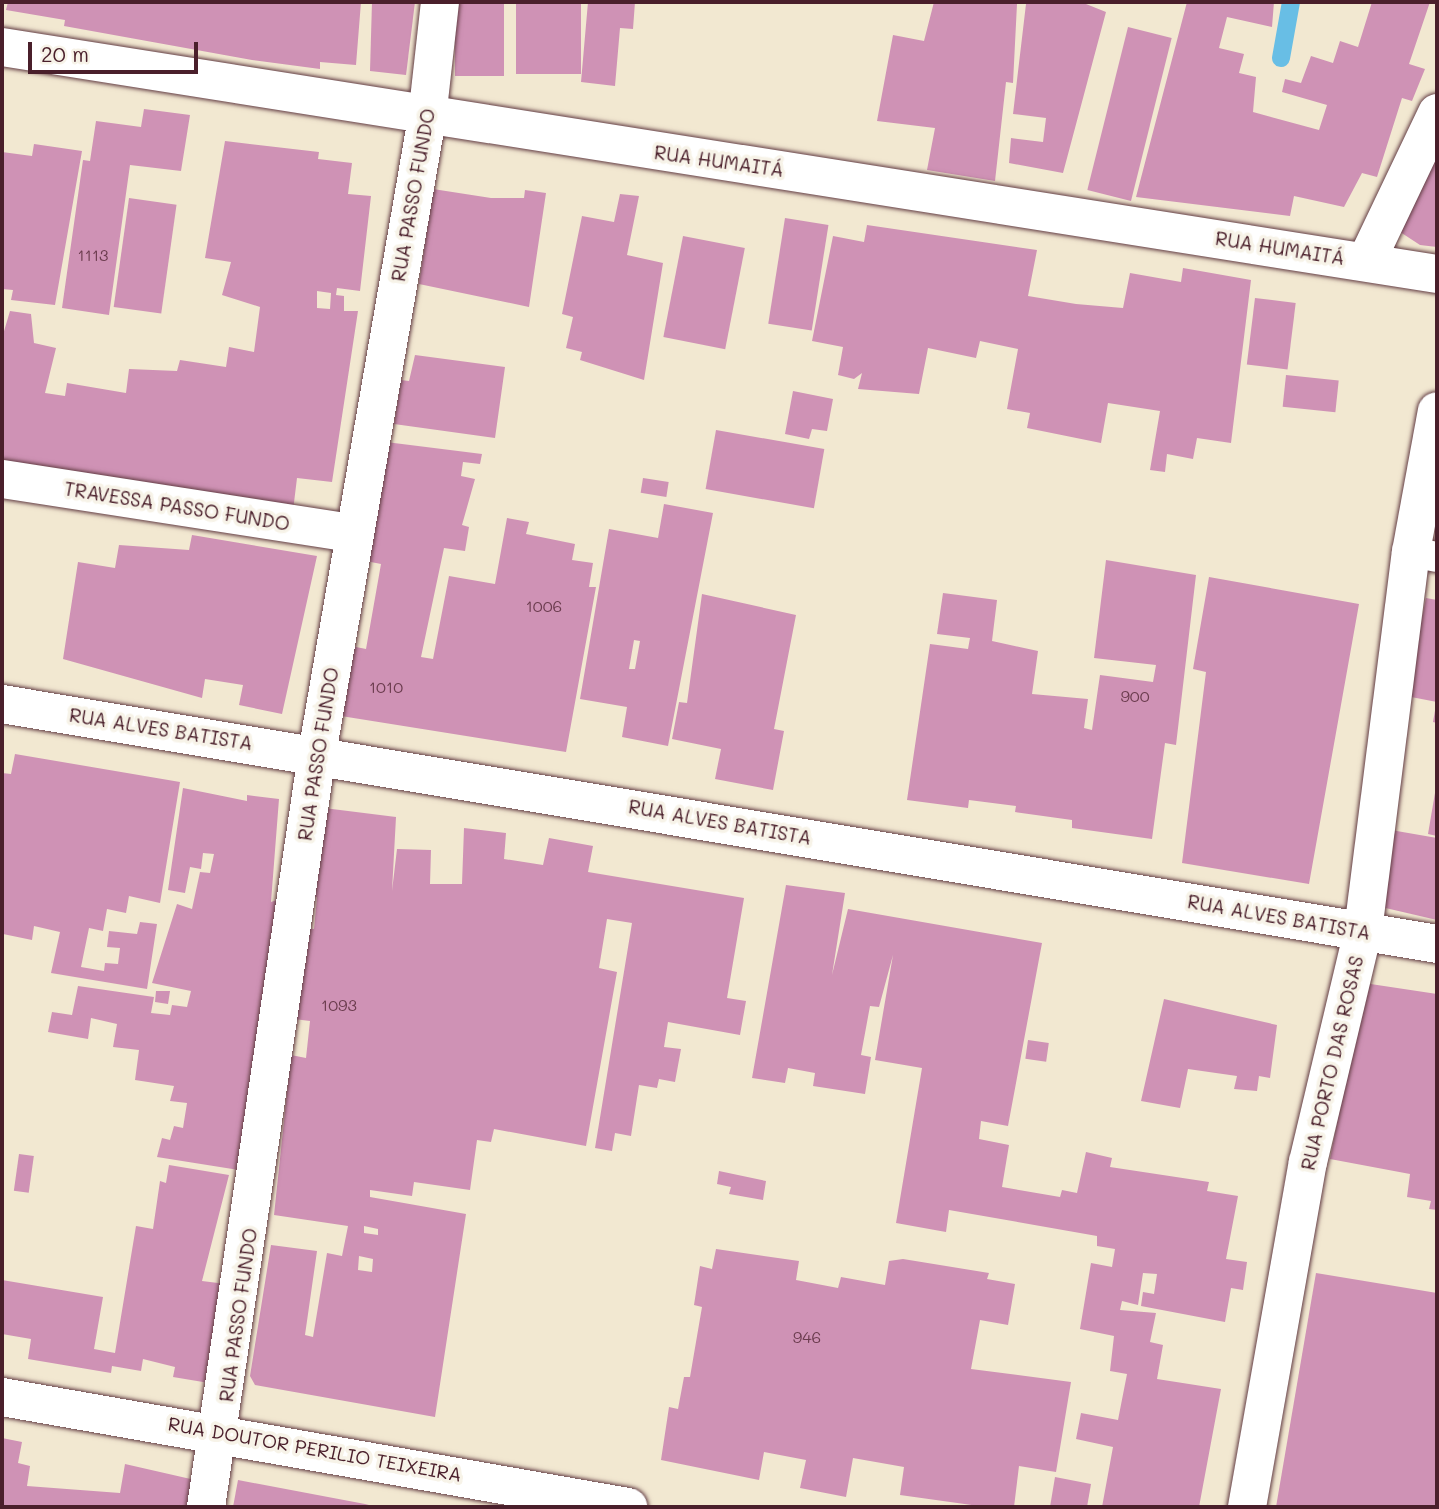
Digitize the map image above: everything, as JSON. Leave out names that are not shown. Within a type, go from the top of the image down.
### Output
[{"type":"street","name":"RUA PASSO FUNDO","points":[[206,1507],[222,1431],[317,754],[352,533],[427,118],[440,2]]},
{"type":"street","name":"RUA HUMAITÁ","points":[[2,47],[427,118],[1437,274]]},
{"type":"street","points":[[1366,262],[1437,113]]},
{"type":"street","name":"RUA PORTO DAS ROSAS","points":[[1247,1507],[1308,1162],[1363,931],[1424,554],[1437,411]]},
{"type":"street","name":"TRAVESSA PASSO FUNDO","points":[[2,479],[352,533]]},
{"type":"street","name":"RUA ALVES BATISTA","points":[[2,704],[317,754],[1437,944]]},
{"type":"street","name":"RUA DOUTOR PERILIO TEIXEIRA","points":[[2,1397],[222,1431],[628,1507]]},
{"type":"building","points":[[8,2],[361,2],[356,65],[320,62],[320,69],[252,60],[64,26],[65,20],[6,10]]},
{"type":"building","points":[[372,2],[415,2],[406,75],[370,71]]},
{"type":"building","points":[[455,2],[504,2],[504,76],[455,76]]},
{"type":"building","points":[[516,2],[581,2],[581,74],[516,74]]},
{"type":"building","points":[[588,2],[635,2],[633,29],[620,28],[615,86],[581,82]]},
{"type":"building","points":[[934,2],[1081,2],[1106,12],[1063,173],[1009,163],[1011,138],[1043,142],[1046,118],[1013,114],[1026,4],[1017,4],[1013,83],[1006,82],[995,181],[927,170],[935,128],[877,121],[893,35],[924,41]]},
{"type":"building","points":[[1187,2],[1274,2],[1272,27],[1227,17],[1219,48],[1244,54],[1239,73],[1256,77],[1253,112],[1319,130],[1327,105],[1282,92],[1285,79],[1301,83],[1311,56],[1333,63],[1340,41],[1358,47],[1372,2],[1430,2],[1409,64],[1425,69],[1412,101],[1402,98],[1377,177],[1362,173],[1344,207],[1294,196],[1290,216],[1136,197]]},
{"type":"building","points":[[1128,27],[1172,38],[1131,201],[1087,190]]},
{"type":"building","points":[[144,109],[190,115],[181,171],[130,165],[109,315],[62,308],[83,160],[90,161],[96,121],[141,127]]},
{"type":"building","points":[[225,141],[319,152],[318,159],[352,163],[348,194],[371,196],[360,291],[337,288],[336,295],[344,296],[344,311],[358,311],[332,482],[297,478],[293,511],[2,460],[2,338],[10,311],[31,314],[34,343],[56,348],[45,393],[65,396],[67,383],[126,393],[129,369],[177,371],[180,360],[226,367],[229,347],[254,352],[260,307],[222,295],[231,262],[205,258]],"holes":[[[317,291],[331,293],[330,309],[317,308]]]},
{"type":"building","points":[[1437,141],[1437,247],[1420,245],[1391,226]]},
{"type":"building","points":[[34,144],[82,151],[55,305],[11,300],[13,290],[2,289],[2,152],[32,156]]},
{"type":"building","points":[[433,189],[491,198],[524,198],[525,190],[546,193],[529,307],[419,284]]},
{"type":"building","points":[[620,194],[639,196],[627,255],[663,263],[644,380],[580,360],[582,352],[566,348],[573,317],[562,314],[582,216],[614,222]]},
{"type":"building","points":[[129,198],[177,205],[161,314],[114,307]]},
{"type":"building","points":[[785,218],[828,225],[812,331],[768,324]]},
{"type":"building","points":[[867,225],[1037,250],[1028,296],[1076,304],[1123,308],[1130,273],[1181,282],[1183,268],[1251,280],[1231,443],[1197,438],[1193,459],[1167,454],[1165,472],[1150,470],[1160,411],[1108,403],[1101,443],[1027,428],[1030,413],[1007,409],[1018,349],[980,341],[976,358],[928,348],[919,394],[858,389],[862,373],[854,379],[838,375],[843,347],[812,341],[833,236],[864,242]]},
{"type":"building","points":[[683,236],[745,248],[725,349],[663,337]]},
{"type":"building","points":[[1255,298],[1296,303],[1288,369],[1247,365]]},
{"type":"building","points":[[415,355],[505,367],[495,438],[394,424],[401,380],[409,381]]},
{"type":"building","points":[[1286,375],[1339,381],[1335,412],[1283,407]]},
{"type":"building","points":[[793,391],[833,399],[827,431],[812,429],[809,439],[785,434]]},
{"type":"building","points":[[716,430],[824,449],[814,508],[706,489]]},
{"type":"building","points":[[386,442],[482,454],[480,464],[463,462],[461,476],[475,479],[462,525],[469,527],[465,551],[444,548],[421,657],[433,659],[449,576],[495,584],[507,518],[529,522],[526,534],[575,544],[572,560],[593,563],[589,587],[596,587],[566,752],[341,716],[351,646],[366,649],[381,564],[366,561]]},
{"type":"building","points":[[643,478],[669,482],[666,497],[641,493]]},
{"type":"building","points":[[664,504],[713,513],[668,746],[622,737],[627,707],[580,699],[609,529],[658,538]],"holes":[[[634,640],[640,641],[635,669],[629,669]]]},
{"type":"building","points":[[192,535],[317,556],[282,714],[239,705],[243,685],[205,679],[202,698],[63,659],[78,562],[115,568],[119,545],[189,550]]},
{"type":"building","points":[[1106,560],[1196,575],[1176,745],[1165,743],[1152,839],[1072,828],[1072,820],[1015,812],[1016,806],[969,800],[968,808],[907,800],[930,644],[968,649],[970,638],[937,634],[943,593],[997,600],[992,641],[1038,651],[1032,694],[1088,699],[1084,728],[1092,730],[1100,675],[1153,682],[1156,665],[1094,658]]},
{"type":"building","points":[[1209,577],[1359,604],[1309,884],[1182,863],[1206,672],[1193,669]]},
{"type":"building","points":[[702,594],[796,615],[774,729],[784,731],[773,790],[715,779],[721,749],[672,739],[679,702],[687,703]]},
{"type":"building","points":[[1426,598],[1437,600],[1437,702],[1406,696]]},
{"type":"building","points":[[1437,705],[1437,723],[1433,722]]},
{"type":"building","points":[[15,754],[180,782],[160,903],[129,896],[126,913],[107,909],[103,931],[89,928],[81,967],[104,971],[105,963],[118,964],[120,948],[107,947],[109,931],[137,934],[140,922],[157,924],[147,989],[51,973],[60,932],[34,926],[32,940],[3,934],[2,773],[11,774]]},
{"type":"building","points":[[1437,787],[1437,836],[1428,834]]},
{"type":"building","points":[[183,788],[247,801],[247,795],[279,799],[271,902],[277,900],[245,1171],[157,1157],[162,1138],[170,1140],[174,1126],[183,1128],[187,1103],[170,1101],[174,1086],[135,1080],[139,1050],[113,1047],[117,1024],[91,1018],[88,1039],[48,1032],[52,1012],[72,1015],[78,986],[154,997],[151,1013],[170,1015],[172,1005],[187,1007],[191,991],[152,983],[177,904],[192,909],[200,872],[210,873],[214,854],[203,853],[201,869],[190,867],[185,893],[168,890]]},
{"type":"building","points":[[316,807],[396,817],[392,891],[397,849],[431,850],[430,884],[462,884],[464,828],[506,833],[504,859],[543,865],[549,838],[593,846],[588,872],[744,898],[727,998],[746,1001],[740,1035],[668,1022],[664,1047],[681,1049],[675,1082],[659,1079],[657,1088],[639,1085],[631,1136],[615,1133],[612,1151],[595,1148],[632,923],[607,919],[599,968],[617,972],[586,1146],[494,1129],[491,1142],[477,1140],[470,1190],[414,1182],[412,1196],[370,1190],[370,1197],[466,1214],[435,1417],[255,1385],[250,1376],[271,1245],[317,1251],[305,1335],[313,1337],[327,1253],[342,1256],[348,1226],[274,1215],[291,1055],[306,1058],[310,1021],[294,1019],[303,928],[314,929],[317,897],[306,896]],"holes":[[[364,1226],[378,1229],[378,1235],[364,1233]],[[359,1256],[373,1259],[372,1272],[358,1270]]]},
{"type":"building","points":[[1391,830],[1437,838],[1437,920],[1377,906]]},
{"type":"building","points":[[786,885],[845,893],[832,975],[848,909],[1042,943],[1008,1126],[981,1121],[979,1139],[1009,1145],[1002,1187],[1060,1197],[1062,1190],[1077,1193],[1086,1152],[1112,1158],[1110,1167],[1209,1182],[1207,1191],[1238,1196],[1226,1259],[1247,1262],[1243,1290],[1231,1288],[1225,1322],[1141,1306],[1143,1292],[1154,1294],[1157,1274],[1143,1273],[1138,1305],[1122,1301],[1120,1310],[1156,1313],[1150,1342],[1163,1345],[1157,1379],[1221,1389],[1199,1507],[1102,1507],[1113,1447],[1076,1439],[1081,1413],[1118,1420],[1127,1374],[1110,1371],[1114,1336],[1080,1329],[1091,1263],[1112,1267],[1115,1249],[1097,1246],[1097,1236],[949,1210],[946,1232],[896,1223],[922,1068],[875,1060],[893,955],[879,1007],[870,1006],[861,1055],[871,1057],[865,1094],[813,1086],[815,1073],[788,1068],[785,1083],[752,1078]]},
{"type":"building","points":[[1364,983],[1437,994],[1437,1210],[1429,1209],[1431,1201],[1407,1197],[1410,1174],[1330,1159]]},
{"type":"building","points":[[156,991],[170,991],[168,1004],[155,1002]]},
{"type":"building","points":[[1164,999],[1277,1025],[1270,1078],[1259,1076],[1257,1091],[1234,1089],[1237,1076],[1188,1069],[1180,1108],[1141,1101]]},
{"type":"building","points":[[1028,1040],[1049,1043],[1046,1062],[1025,1059]]},
{"type":"building","points":[[19,1154],[34,1156],[29,1193],[14,1191]]},
{"type":"building","points":[[169,1165],[229,1175],[202,1281],[226,1284],[209,1383],[173,1377],[175,1367],[143,1359],[141,1371],[112,1366],[111,1373],[28,1359],[31,1339],[2,1334],[2,1280],[103,1297],[94,1349],[115,1353],[136,1226],[153,1229],[160,1181],[166,1183]]},
{"type":"building","points":[[719,1171],[766,1181],[763,1200],[729,1194],[731,1187],[717,1184]]},
{"type":"building","points":[[716,1249],[799,1261],[796,1280],[838,1288],[841,1277],[885,1285],[889,1261],[903,1259],[989,1273],[987,1279],[1015,1284],[1008,1325],[980,1320],[971,1369],[1071,1382],[1056,1472],[1019,1466],[1014,1507],[986,1507],[900,1495],[904,1467],[853,1458],[846,1497],[800,1488],[806,1460],[764,1452],[759,1480],[661,1460],[669,1407],[678,1409],[684,1377],[690,1377],[702,1307],[694,1305],[700,1266],[712,1269]]},
{"type":"building","points":[[1316,1273],[1437,1293],[1437,1507],[1276,1507]]},
{"type":"building","points":[[2,1438],[22,1442],[18,1463],[30,1466],[27,1486],[120,1493],[125,1464],[195,1480],[190,1507],[2,1507]]},
{"type":"building","points":[[1055,1477],[1091,1484],[1087,1507],[1050,1507]]},
{"type":"building","points":[[238,1480],[365,1504],[377,1507],[233,1507]]},
{"type":"waterway","points":[[1281,58],[1291,2]]}]
